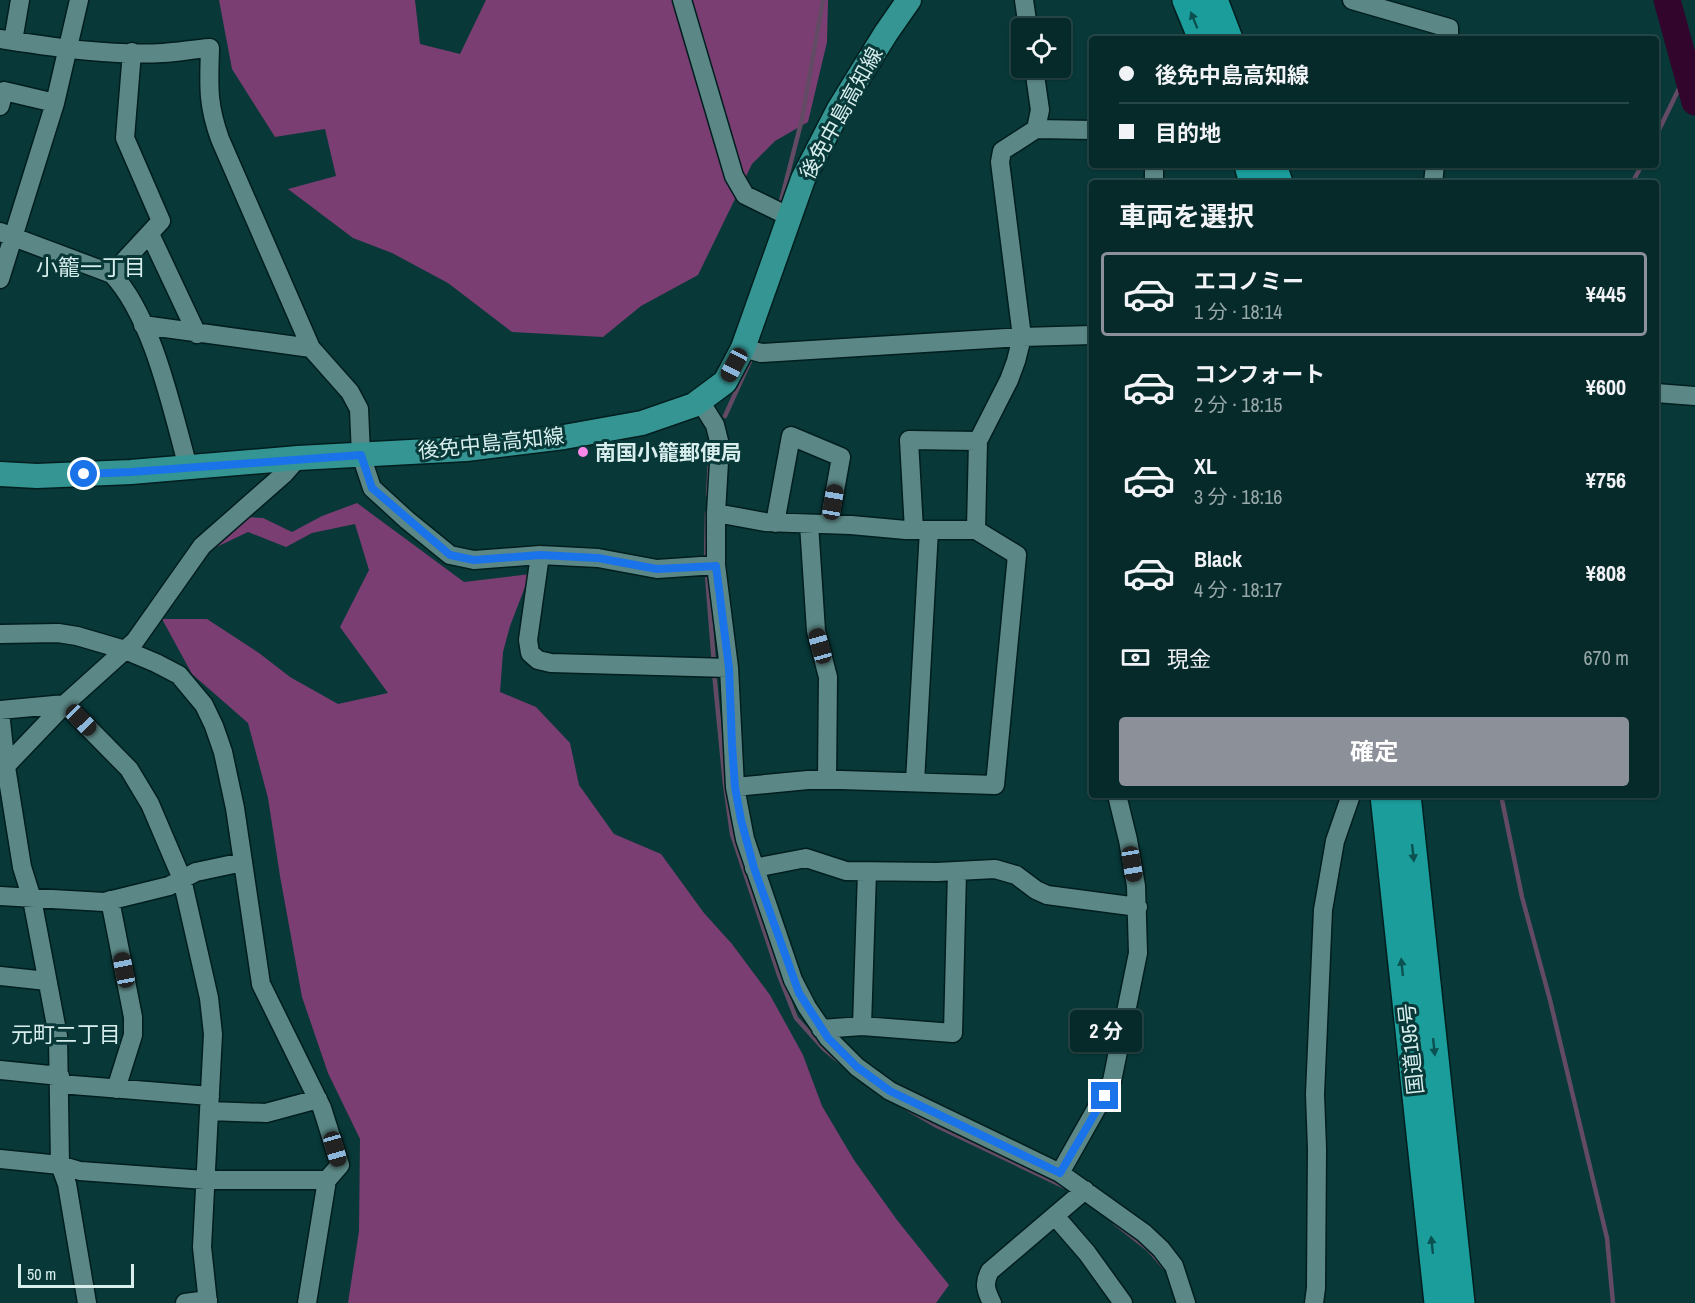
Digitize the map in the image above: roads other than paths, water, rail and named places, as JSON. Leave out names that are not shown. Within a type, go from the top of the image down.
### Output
[{"type":"highway","points":[[1186,0],[1201,36]]},
{"type":"highway","points":[[1214,0],[1228,36]]},
{"type":"highway","name":"国道195号","points":[[1384,798],[1438,1303]]},
{"type":"highway","name":"国道195号","points":[[1407,798],[1461,1303]]},
{"type":"main road","name":"後免中島高知線","points":[[0,474],[37,476],[119,473],[298,458],[466,449],[642,423],[672,414],[700,401],[725,382],[743,348],[803,179],[839,109],[909,0]]},
{"type":"street","points":[[20,0],[7,40],[68,49],[132,52],[162,53],[210,48],[208,98],[212,118],[311,348],[350,392],[359,409],[361,455],[372,488],[450,555],[474,560],[540,555],[598,558],[657,569],[716,566]]},
{"type":"street","points":[[0,279],[7,235],[55,103],[79,0]]},
{"type":"street","points":[[682,0],[734,176],[745,195],[789,216]]},
{"type":"street","points":[[1024,0],[1027,18]]},
{"type":"street","points":[[1352,0],[1449,28],[1449,36]]},
{"type":"street","points":[[112,274],[161,221],[125,138],[132,52]]},
{"type":"street","points":[[1035,78],[1040,111],[1036,129]]},
{"type":"street","points":[[0,106],[4,91],[55,103]]},
{"type":"street","points":[[976,530],[978,441],[1009,380],[1022,337],[1000,162],[1002,151],[1036,129],[1089,130]]},
{"type":"street","points":[[150,234],[197,334]]},
{"type":"street","points":[[7,235],[112,274],[123,286],[144,326],[159,364],[188,467]]},
{"type":"street","points":[[144,326],[311,348]]},
{"type":"street","points":[[743,348],[761,353],[1089,335]]},
{"type":"street","points":[[1659,393],[1695,396]]},
{"type":"street","points":[[700,401],[719,436],[716,566],[735,787],[745,839],[754,868],[793,980],[807,1007],[821,1029],[857,1067],[890,1091],[1060,1173],[1124,1217],[1161,1249],[1174,1266],[1186,1303]]},
{"type":"street","points":[[775,523],[791,436],[841,457],[829,524]]},
{"type":"street","points":[[915,782],[922,530],[909,440],[978,441]]},
{"type":"street","points":[[3,769],[66,704],[125,650],[151,621],[202,546],[284,474],[298,458]]},
{"type":"street","points":[[716,513],[744,520],[775,523],[922,530],[976,530],[1017,555],[995,785],[827,780],[735,787]]},
{"type":"street","points":[[809,524],[816,631],[828,677],[827,780]]},
{"type":"street","points":[[540,555],[528,640],[530,653],[538,660],[550,663],[724,668]]},
{"type":"street","points":[[0,634],[58,633],[77,636],[125,650],[156,663],[179,675],[204,705],[214,726],[223,752],[235,808],[261,984],[318,1099],[340,1165],[327,1180],[307,1303]]},
{"type":"street","points":[[66,704],[0,711],[3,769],[22,867],[32,899],[58,1036],[60,1166],[67,1184],[87,1303]]},
{"type":"street","points":[[66,704],[129,769],[150,804],[182,879],[209,998],[213,1034],[202,1247],[208,1301],[185,1303]]},
{"type":"street","points":[[1060,1173],[1105,1096],[1117,1067],[1138,953],[1138,907],[1128,840],[1118,798]]},
{"type":"street","points":[[1314,1303],[1317,1149],[1315,1094],[1323,910],[1335,841],[1350,798]]},
{"type":"street","points":[[754,868],[806,858],[839,871],[1003,870],[1016,875],[1047,895],[1138,907]]},
{"type":"street","points":[[0,896],[104,902],[169,886],[196,872],[243,862]]},
{"type":"street","points":[[821,1029],[862,1026],[952,1033],[957,871]]},
{"type":"street","points":[[862,1026],[867,872]]},
{"type":"street","points":[[110,900],[134,1017],[134,1035],[116,1089]]},
{"type":"street","points":[[0,976],[47,981]]},
{"type":"street","points":[[0,1070],[266,1113],[318,1099]]},
{"type":"street","points":[[0,1159],[60,1166],[80,1171],[206,1180],[327,1180]]},
{"type":"street","points":[[992,1303],[986,1288],[990,1271],[1085,1190]]},
{"type":"street","points":[[1055,1216],[1087,1253],[1123,1303]]},
{"type":"waterway","points":[[780,205],[802,119],[823,0]]},
{"type":"waterway","points":[[1667,0],[1695,102]]},
{"type":"waterway","points":[[1659,130],[1687,72]]},
{"type":"waterway","points":[[1634,180],[1640,168]]},
{"type":"waterway","points":[[725,416],[750,361]]},
{"type":"waterway","points":[[708,495],[711,441]]},
{"type":"waterway","points":[[706,558],[707,513]]},
{"type":"waterway","points":[[707,575],[714,664]]},
{"type":"waterway","points":[[714,672],[732,834],[779,975],[796,1018],[824,1049],[840,1062]]},
{"type":"waterway","points":[[1502,798],[1522,897],[1550,1000],[1607,1238],[1613,1303]]},
{"type":"waterway","points":[[906,1108],[937,1126],[1065,1187]]},
{"type":"waterway","points":[[1115,1223],[1149,1250],[1164,1267]]},
{"type":"place","name":"南国小籠郵便局","points":[[583,452]]},
{"type":"district","name":"小籠一丁目","points":[[91,267]]},
{"type":"district","name":"元町二丁目","points":[[66,1034]]}]
